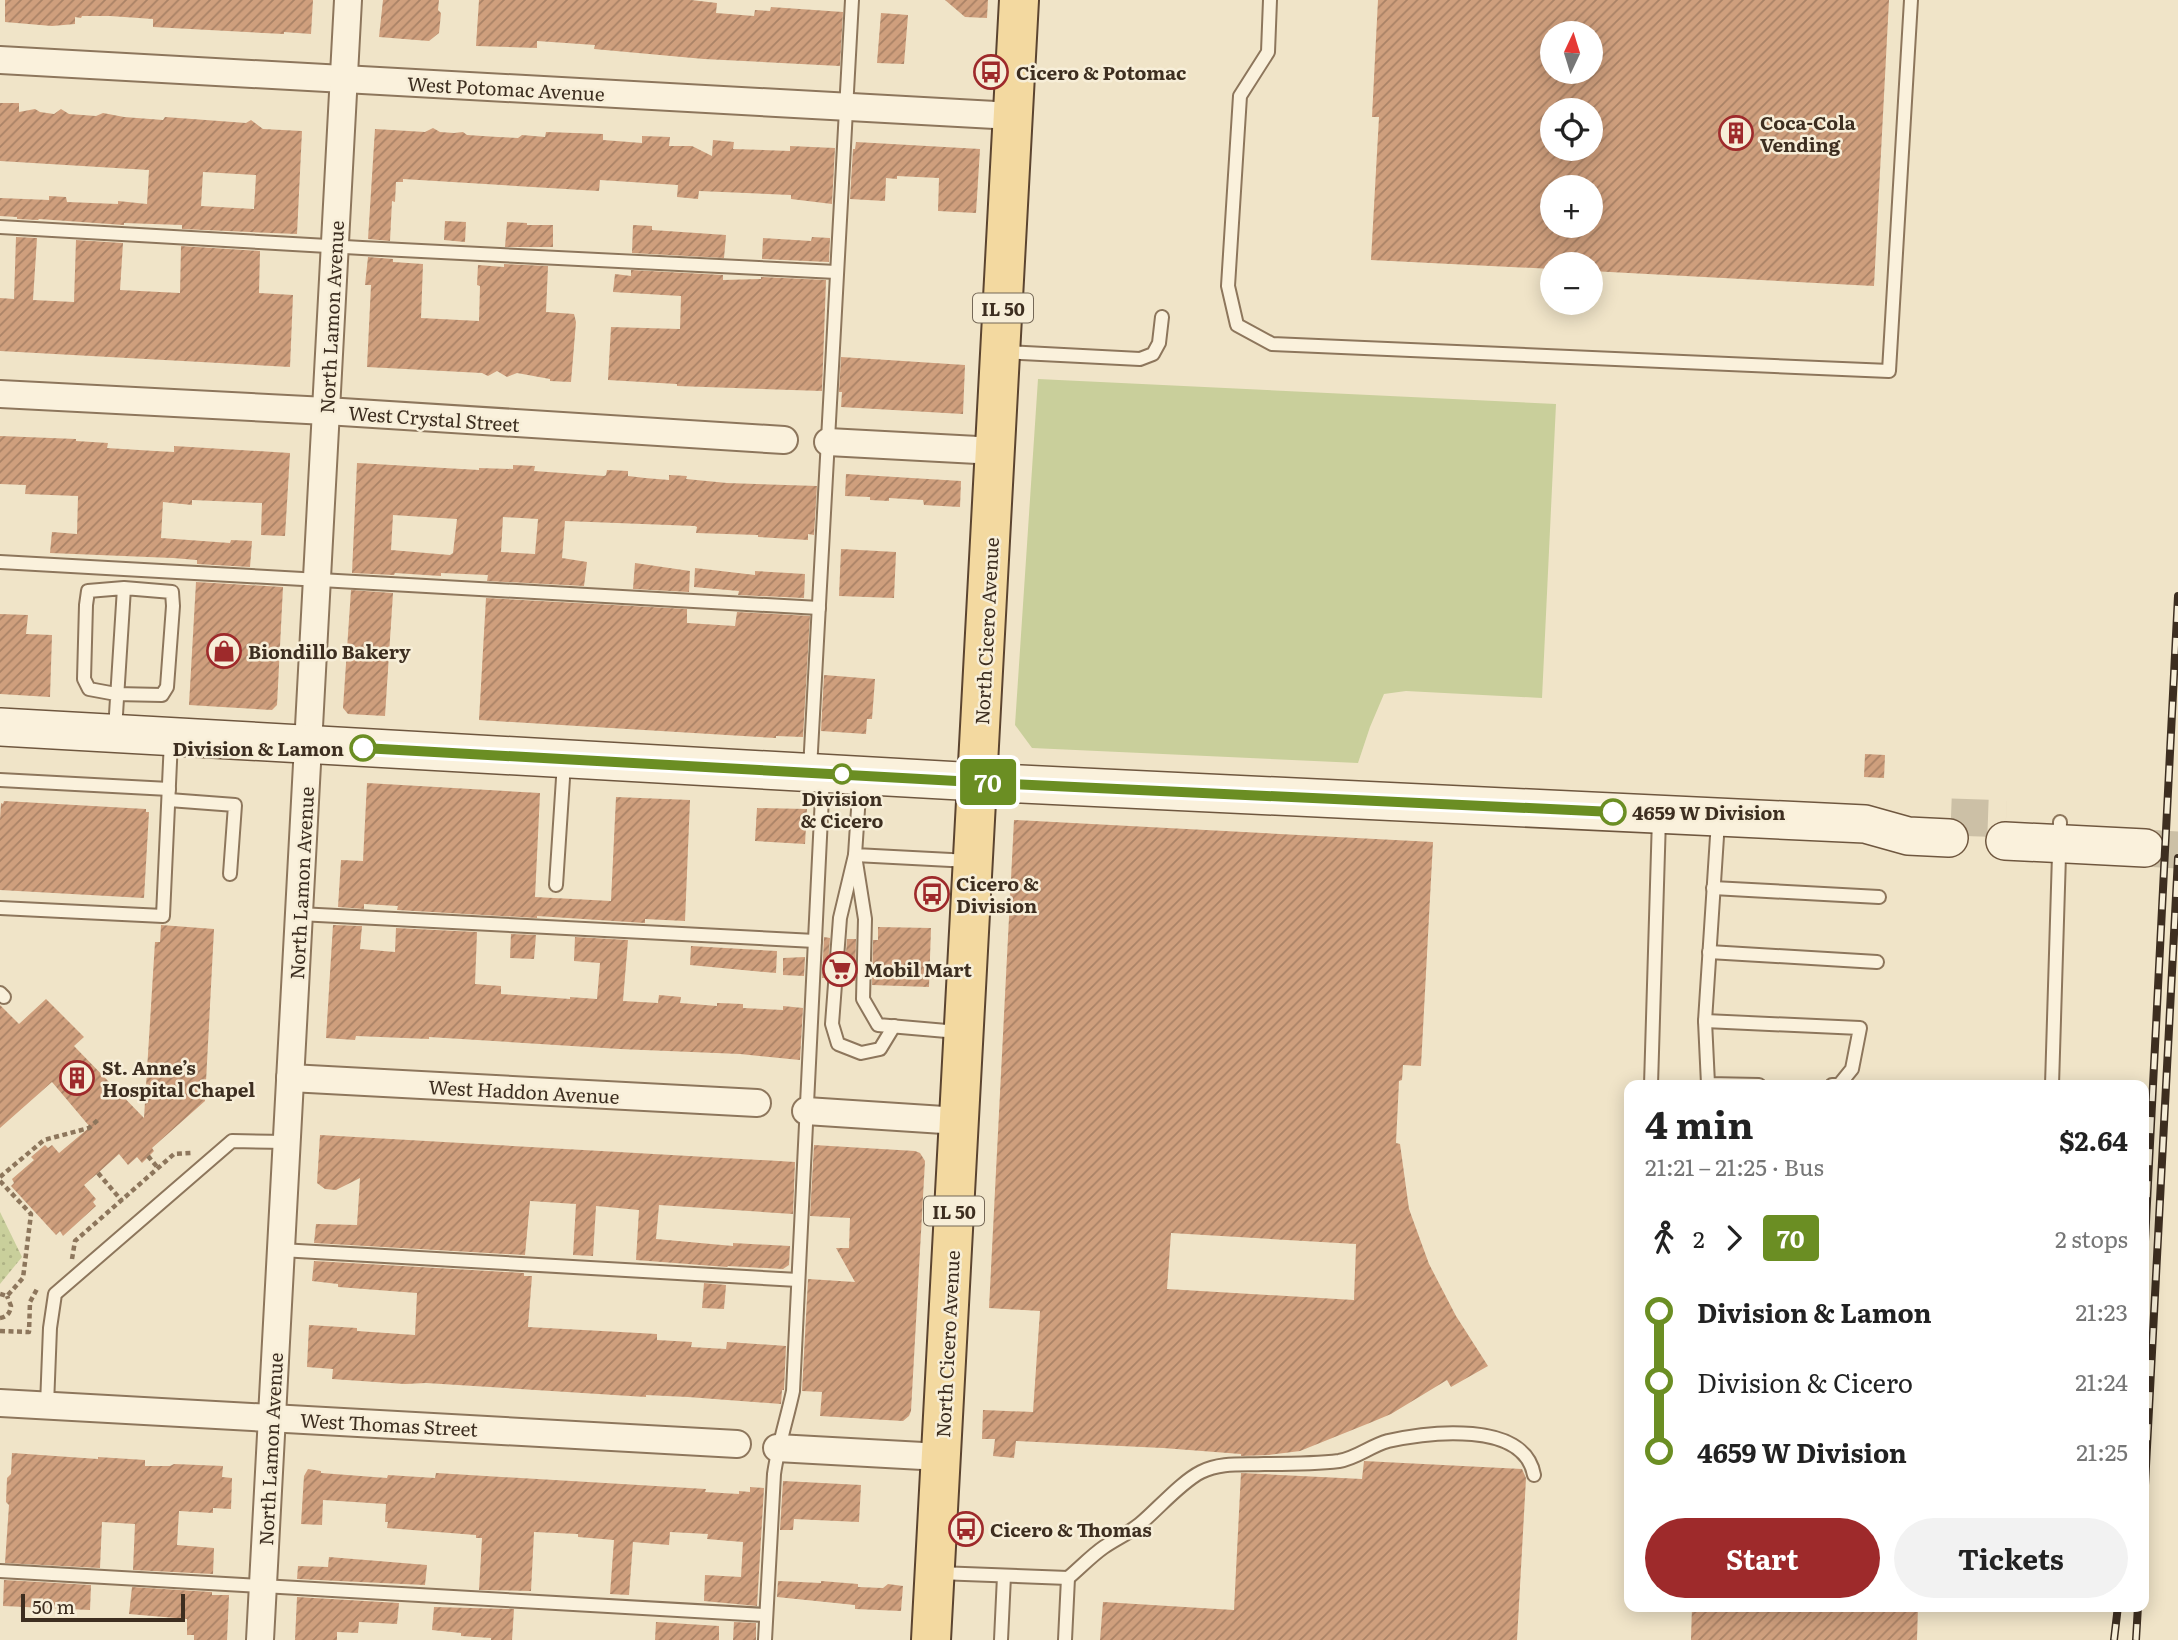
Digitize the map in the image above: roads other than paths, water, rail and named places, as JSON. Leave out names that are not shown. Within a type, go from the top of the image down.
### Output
[{"type":"main road","name":"North Cicero Avenue","points":[[931,1640],[1019,0]]},
{"type":"main road","points":[[0,727],[978,782],[1865,824],[1908,836],[1950,827]]},
{"type":"main road","points":[[2006,830],[2146,837]]},
{"type":"street","name":"North Lamon Avenue","points":[[260,1640],[348,0]]},
{"type":"street","name":"West Potomac Avenue","points":[[0,60],[1013,116]]},
{"type":"street","name":"West Crystal Street","points":[[0,394],[326,411],[784,440]]},
{"type":"street","points":[[828,442],[996,451]]},
{"type":"street","name":"West Haddon Avenue","points":[[290,1078],[757,1103]]},
{"type":"street","points":[[806,1111],[959,1121]]},
{"type":"street","name":"West Thomas Street","points":[[0,1403],[737,1444]]},
{"type":"street","points":[[777,1448],[941,1457]]},
{"type":"lane","points":[[765,1640],[774,1474],[777,1448],[793,1391],[815,940],[819,608],[852,0]]},
{"type":"lane","points":[[1270,0],[1268,52],[1240,96],[1228,286],[1237,325],[1272,344],[1889,371],[1911,0]]},
{"type":"lane","points":[[0,227],[836,272]]},
{"type":"lane","points":[[1000,352],[1140,359],[1153,354],[1159,343],[1162,317]]},
{"type":"lane","points":[[0,562],[819,608]]},
{"type":"lane","points":[[115,734],[124,588]]},
{"type":"lane","points":[[124,588],[172,593],[167,687],[162,695],[116,694],[89,689],[84,679],[88,591],[124,588]]},
{"type":"lane","points":[[0,908],[163,916],[171,737]]},
{"type":"lane","points":[[556,885],[564,759]]},
{"type":"lane","points":[[860,775],[855,855],[840,918],[832,1024],[838,1044],[861,1053],[880,1049],[894,1026]]},
{"type":"lane","points":[[0,780],[169,794],[235,805],[230,874]]},
{"type":"lane","points":[[1651,1080],[1659,814]]},
{"type":"lane","points":[[1708,1080],[1705,1021],[1718,817]]},
{"type":"lane","points":[[2052,1080],[2059,832]]},
{"type":"lane","points":[[855,855],[973,861]]},
{"type":"lane","points":[[855,855],[865,919],[863,999],[878,1025],[964,1032]]},
{"type":"lane","points":[[1713,888],[1879,897]]},
{"type":"lane","points":[[299,914],[815,940]]},
{"type":"lane","points":[[1709,952],[1877,962]]},
{"type":"lane","points":[[1705,1021],[1860,1028],[1852,1069],[1843,1080]]},
{"type":"lane","points":[[47,1405],[50,1328],[55,1294],[232,1141],[287,1142]]},
{"type":"lane","points":[[281,1250],[798,1280]]},
{"type":"lane","points":[[934,1573],[1068,1578],[1200,1473],[1225,1465],[1340,1461],[1353,1458],[1388,1441],[1474,1433],[1505,1441],[1532,1464],[1534,1475]]},
{"type":"lane","points":[[0,1571],[766,1615]]},
{"type":"lane","points":[[1001,1640],[1004,1576]]},
{"type":"lane","points":[[1065,1640],[1068,1578]]},
{"type":"tunnel","points":[[1951,817],[2006,819]]},
{"type":"tunnel","points":[[2145,848],[2178,850]]},
{"type":"railway","points":[[2149,1163],[2178,596]]},
{"type":"railway","points":[[2149,1409],[2178,858]]},
{"type":"railway","points":[[2114,1640],[2117,1612]]},
{"type":"railway","points":[[2136,1640],[2138,1612]]},
{"type":"place","name":"Cicero & Potomac","points":[[991,72]]},
{"type":"place","name":"Coca-Cola Vending","points":[[1736,133]]},
{"type":"place","name":"Biondillo Bakery","points":[[224,651]]},
{"type":"place","name":"Division & Lamon","points":[[363,748]]},
{"type":"place","name":"Division & Cicero","points":[[842,774]]},
{"type":"place","name":"4659 W Division","points":[[1613,812]]},
{"type":"place","name":"Cicero & Division","points":[[932,894]]},
{"type":"place","name":"Mobil Mart","points":[[840,969]]},
{"type":"place","name":"St. Anne’s Hospital Chapel","points":[[77,1078]]},
{"type":"place","name":"Cicero & Thomas","points":[[966,1529]]}]
